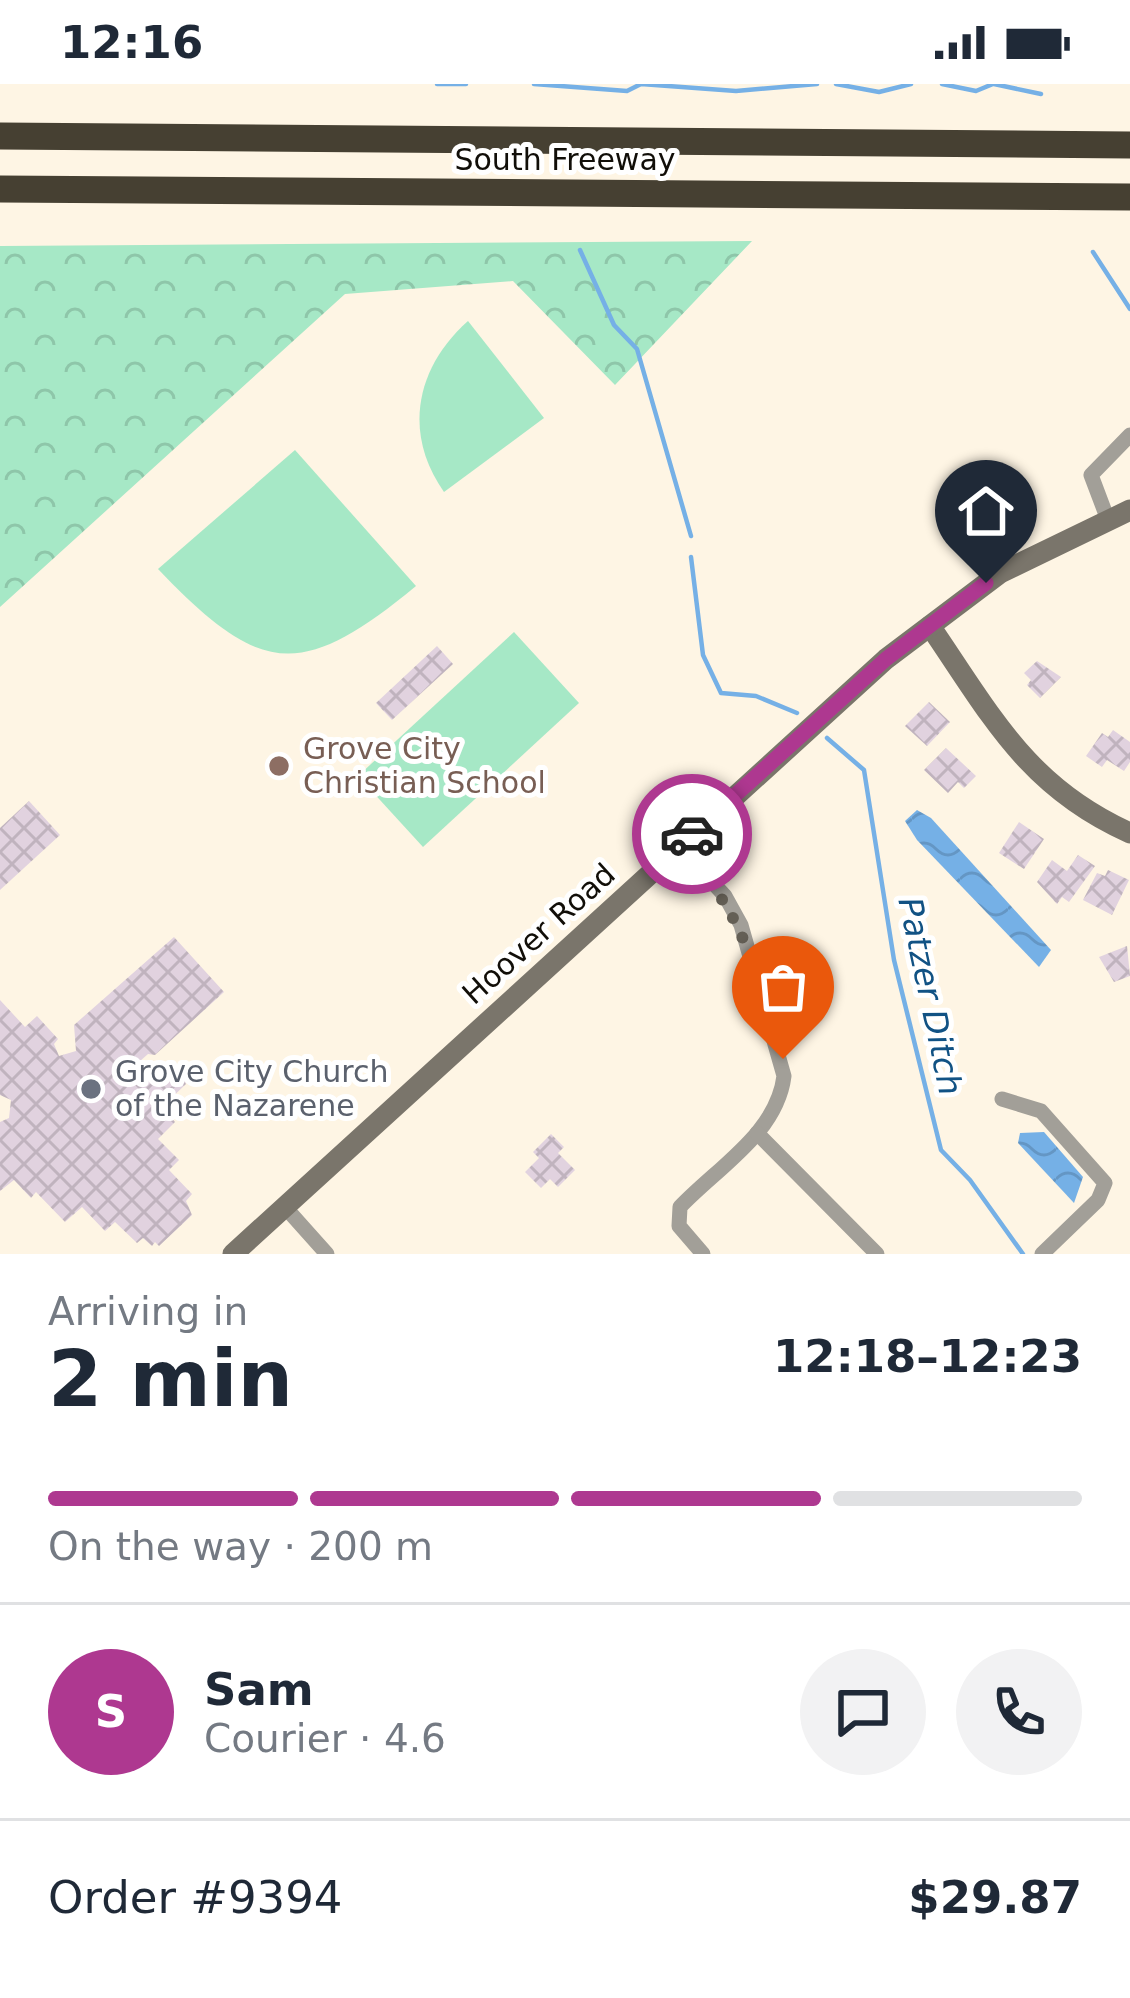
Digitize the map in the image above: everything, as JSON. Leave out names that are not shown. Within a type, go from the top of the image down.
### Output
[{"type":"highway","name":"South Freeway","points":[[0,136],[1130,145]]},
{"type":"highway","name":"South Freeway","points":[[0,189],[1130,197]]},
{"type":"main road","name":"Hoover Road","points":[[233,1254],[679,846],[930,626],[1000,573],[1130,510]]},
{"type":"main road","points":[[930,626],[1031,770],[1083,809],[1130,833]]},
{"type":"street","points":[[1108,520],[1091,475],[1130,435]]},
{"type":"street","points":[[679,846],[724,896],[740,925],[783,1059],[782,1094],[757,1133],[676,1216],[685,1236],[703,1254]]},
{"type":"street","points":[[1002,1099],[1041,1111],[1106,1183],[1098,1200],[1042,1254]]},
{"type":"street","points":[[757,1133],[877,1254]]},
{"type":"street","points":[[285,1207],[327,1254]]},
{"type":"green space","points":[[752,241],[615,385],[513,281],[345,294],[0,607],[0,246]]},
{"type":"green space","points":[[468,321],[544,418],[444,492],[423,447],[421,402],[436,359]]},
{"type":"green space","points":[[295,450],[416,586],[342,638],[311,651],[282,653],[254,646],[225,630],[158,569]]},
{"type":"green space","points":[[514,632],[579,703],[423,847],[358,776]]},
{"type":"water","points":[[917,810],[931,818],[1051,950],[1039,967],[917,840],[905,821]]},
{"type":"water","points":[[1044,1132],[1083,1177],[1074,1203],[1018,1143],[1020,1133]]},
{"type":"building","points":[[1006,480],[1023,507],[990,527],[973,500]]},
{"type":"building","points":[[437,646],[453,664],[392,720],[376,703]]},
{"type":"building","points":[[1037,661],[1061,677],[1040,698],[1027,685],[1031,680],[1024,673]]},
{"type":"building","points":[[929,702],[950,722],[927,746],[905,726]]},
{"type":"building","points":[[1113,730],[1130,742],[1130,762],[1124,771],[1107,760],[1102,767],[1086,756],[1102,733],[1108,737]]},
{"type":"building","points":[[946,748],[976,776],[964,788],[958,782],[948,793],[924,770]]},
{"type":"building","points":[[29,801],[60,835],[0,890],[0,828]]},
{"type":"building","points":[[1019,822],[1044,839],[1024,869],[999,853]]},
{"type":"building","points":[[1078,855],[1095,866],[1069,902],[1062,897],[1057,904],[1037,882],[1052,860],[1067,871]]},
{"type":"building","points":[[1108,870],[1129,880],[1112,915],[1083,900],[1097,873],[1105,876]]},
{"type":"building","name":"Grove City Church of the Nazarene","points":[[174,937],[224,992],[155,1055],[148,1054],[139,1062],[182,1070],[186,1084],[162,1107],[175,1122],[158,1139],[179,1160],[169,1170],[192,1194],[186,1201],[192,1215],[159,1246],[155,1242],[152,1246],[143,1238],[137,1243],[115,1222],[105,1231],[82,1207],[65,1222],[36,1192],[31,1198],[14,1180],[0,1191],[0,1122],[9,1118],[11,1100],[0,1095],[0,1000],[25,1027],[37,1016],[58,1039],[54,1044],[59,1056],[76,1051],[74,1025]]},
{"type":"building","points":[[1127,946],[1130,976],[1114,982],[1099,957]]},
{"type":"building","points":[[551,1134],[564,1147],[558,1153],[575,1170],[558,1187],[550,1179],[541,1188],[525,1172],[539,1158],[533,1152]]},
{"type":"waterway","name":"Patzer Ditch","points":[[437,84],[466,84]]},
{"type":"waterway","points":[[534,84],[627,91],[641,84],[736,91],[817,84]]},
{"type":"waterway","points":[[836,84],[879,92],[911,84]]},
{"type":"waterway","points":[[942,84],[976,91],[993,84]]},
{"type":"waterway","points":[[994,84],[1041,94]]},
{"type":"waterway","name":"Patzer Ditch","points":[[580,250],[614,325],[637,349],[691,536]]},
{"type":"waterway","points":[[1093,252],[1130,309]]},
{"type":"waterway","name":"Patzer Ditch","points":[[691,557],[703,655],[721,693],[756,696],[797,713]]},
{"type":"waterway","name":"Patzer Ditch","points":[[827,738],[864,770],[894,960],[941,1150],[970,1180],[1023,1254]]},
{"type":"way so far","points":[[692,834],[679,846],[712,880],[740,925],[783,1059]]},
{"type":"place","name":"Grove City Christian School","points":[[279,766]]},
{"type":"place","name":"Grove City Church of the Nazarene","points":[[91,1089]]},
{"type":"route","points":[[692,834],[886,659],[986,583]]}]
